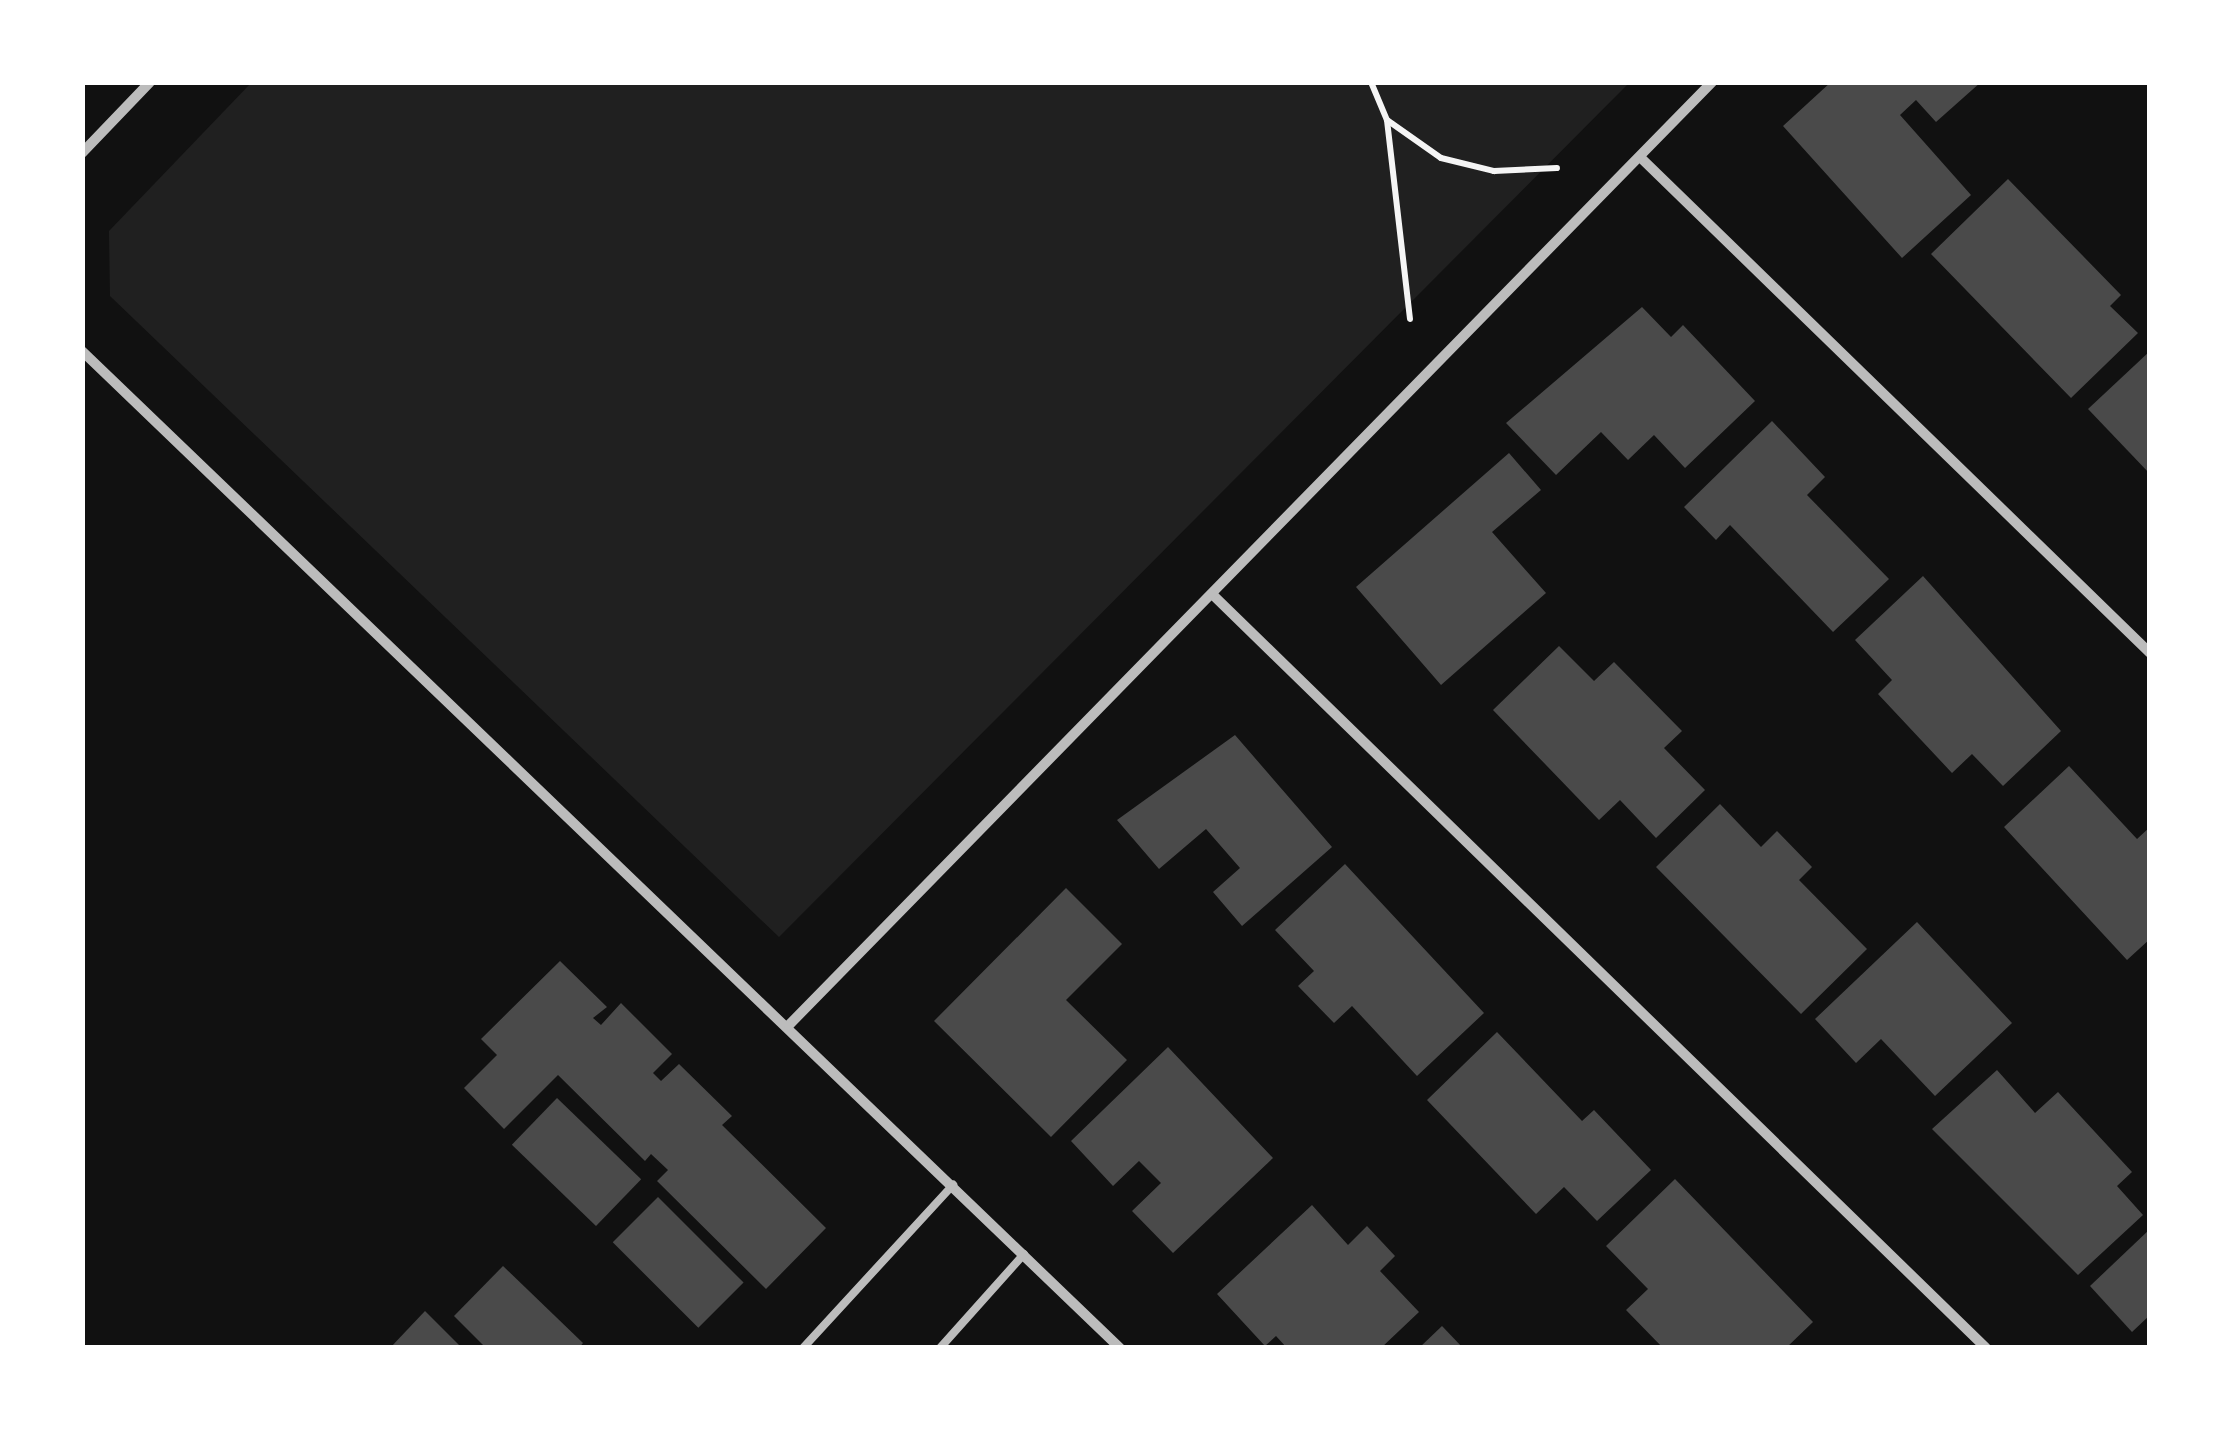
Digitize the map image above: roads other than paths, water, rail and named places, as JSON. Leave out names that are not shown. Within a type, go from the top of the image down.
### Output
[{"type":"street","points":[[82,153],[150,82]]},
{"type":"street","points":[[789,1026],[1712,82]]},
{"type":"street","points":[[1641,158],[2150,654]]},
{"type":"street","points":[[82,350],[1120,1348]]},
{"type":"street","points":[[1213,595],[1986,1348]]},
{"type":"lane","points":[[802,1348],[953,1185]]},
{"type":"lane","points":[[940,1348],[1024,1254]]}]
